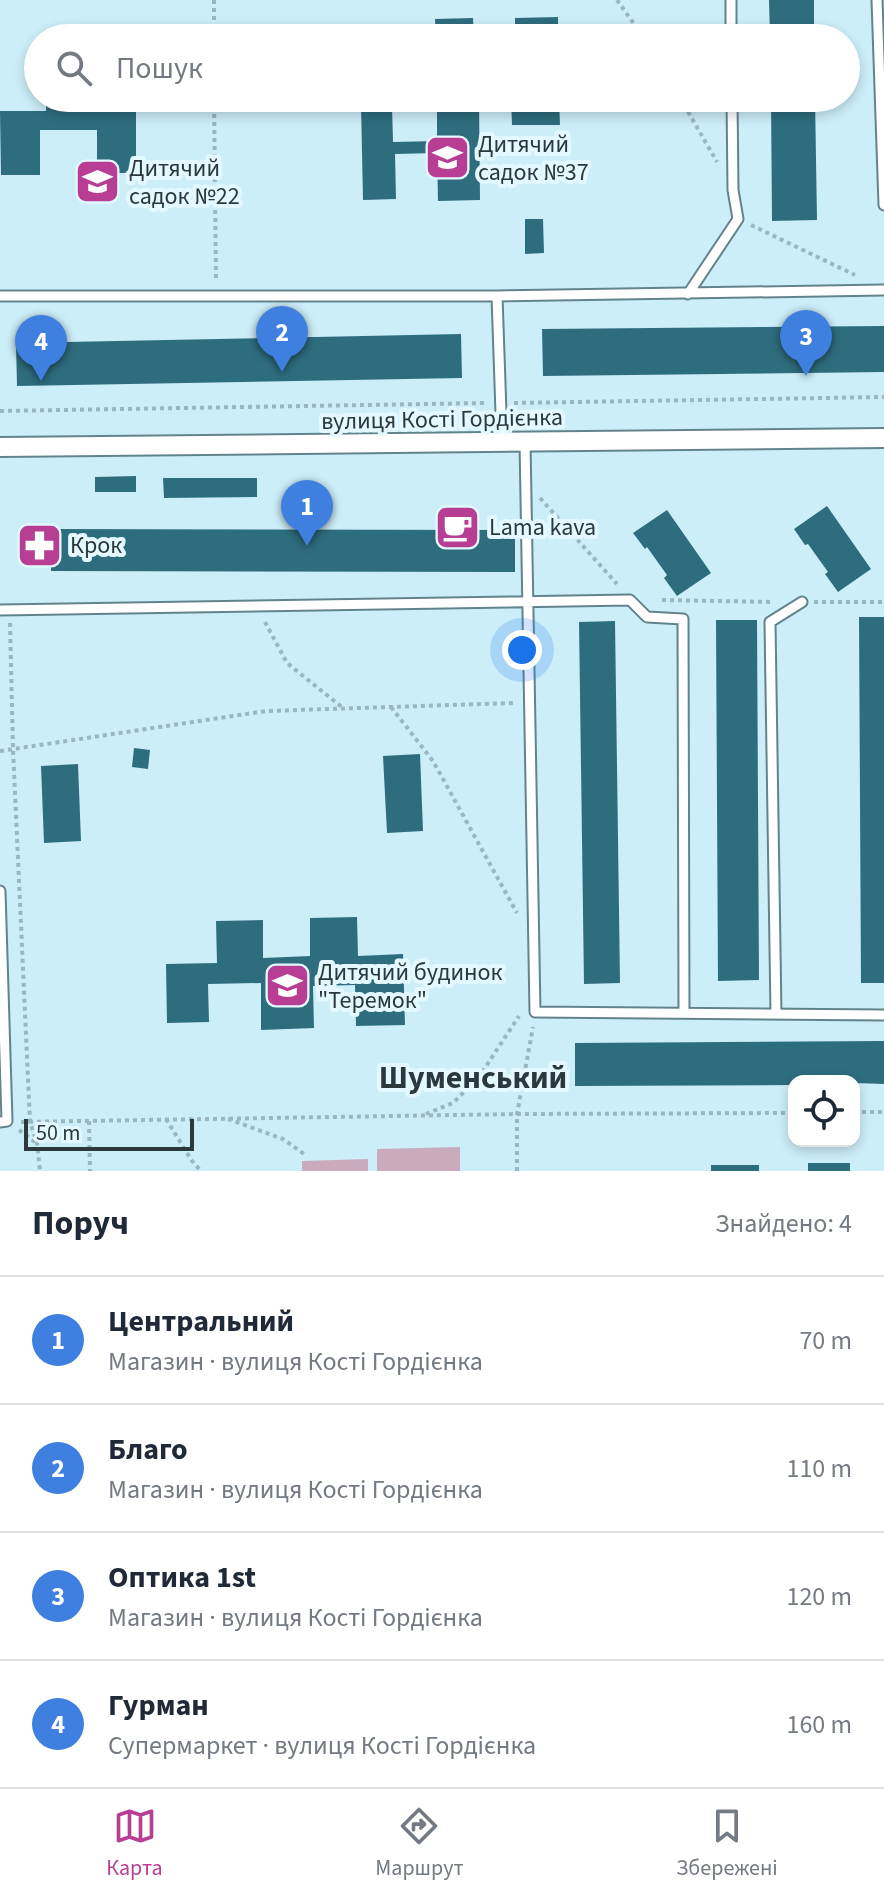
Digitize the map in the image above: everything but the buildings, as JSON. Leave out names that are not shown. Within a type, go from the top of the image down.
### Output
[{"type":"street","name":"вулиця Кості Гордієнка","points":[[0,447],[884,438]]},
{"type":"lane","points":[[731,0],[731,24]]},
{"type":"lane","points":[[877,0],[884,205]]},
{"type":"lane","points":[[688,294],[738,219],[733,190],[732,112]]},
{"type":"lane","points":[[0,296],[497,296],[884,290]]},
{"type":"lane","points":[[497,296],[502,442]]},
{"type":"lane","points":[[525,442],[535,1012],[884,1015]]},
{"type":"lane","points":[[5,610],[630,600],[647,617],[683,619],[684,1013]]},
{"type":"lane","points":[[776,1014],[770,622],[802,602]]},
{"type":"lane","points":[[0,891],[3,1122]]},
{"type":"path","points":[[214,0],[214,24]]},
{"type":"path","points":[[617,0],[634,24]]},
{"type":"path","points":[[214,112],[216,296]]},
{"type":"path","points":[[688,112],[733,190]]},
{"type":"path","points":[[738,219],[857,276]]},
{"type":"path","points":[[0,411],[884,397]]},
{"type":"path","points":[[526,481],[630,600],[884,602]]},
{"type":"path","points":[[256,606],[287,663],[343,708]]},
{"type":"path","points":[[5,610],[30,1122],[37,1143],[40,1171]]},
{"type":"path","points":[[0,751],[266,711],[530,703]]},
{"type":"path","points":[[391,707],[433,761],[534,943]]},
{"type":"path","points":[[424,1115],[453,1103],[479,1077],[535,991]]},
{"type":"path","points":[[517,1171],[517,1114],[535,1012]]},
{"type":"path","points":[[860,1112],[884,1112]]},
{"type":"path","points":[[3,1122],[788,1113]]},
{"type":"path","points":[[226,1118],[283,1139],[304,1154]]},
{"type":"path","points":[[166,1119],[201,1171]]},
{"type":"path","points":[[89,1120],[90,1171]]},
{"type":"path","points":[[3,1122],[37,1143]]},
{"type":"shaded area","points":[[460,1147],[460,1171],[377,1171],[377,1149]]},
{"type":"shaded area","points":[[368,1159],[368,1171],[302,1171],[302,1161]]},
{"type":"place","name":"Дитячий садок №37","points":[[447,158]]},
{"type":"place","name":"Дитячий садок №22","points":[[98,182]]},
{"type":"place","name":"Благо","points":[[282,372]]},
{"type":"place","name":"Оптика 1st","points":[[806,376]]},
{"type":"place","name":"Гурман","points":[[41,381]]},
{"type":"place","name":"Lama kava","points":[[458,527]]},
{"type":"place","name":"Крок","points":[[39,545]]},
{"type":"place","name":"Центральний","points":[[307,546]]},
{"type":"place","name":"Дитячий будинок \"Теремок\"","points":[[287,986]]},
{"type":"district","name":"Шуменський","points":[[473,1077]]}]
